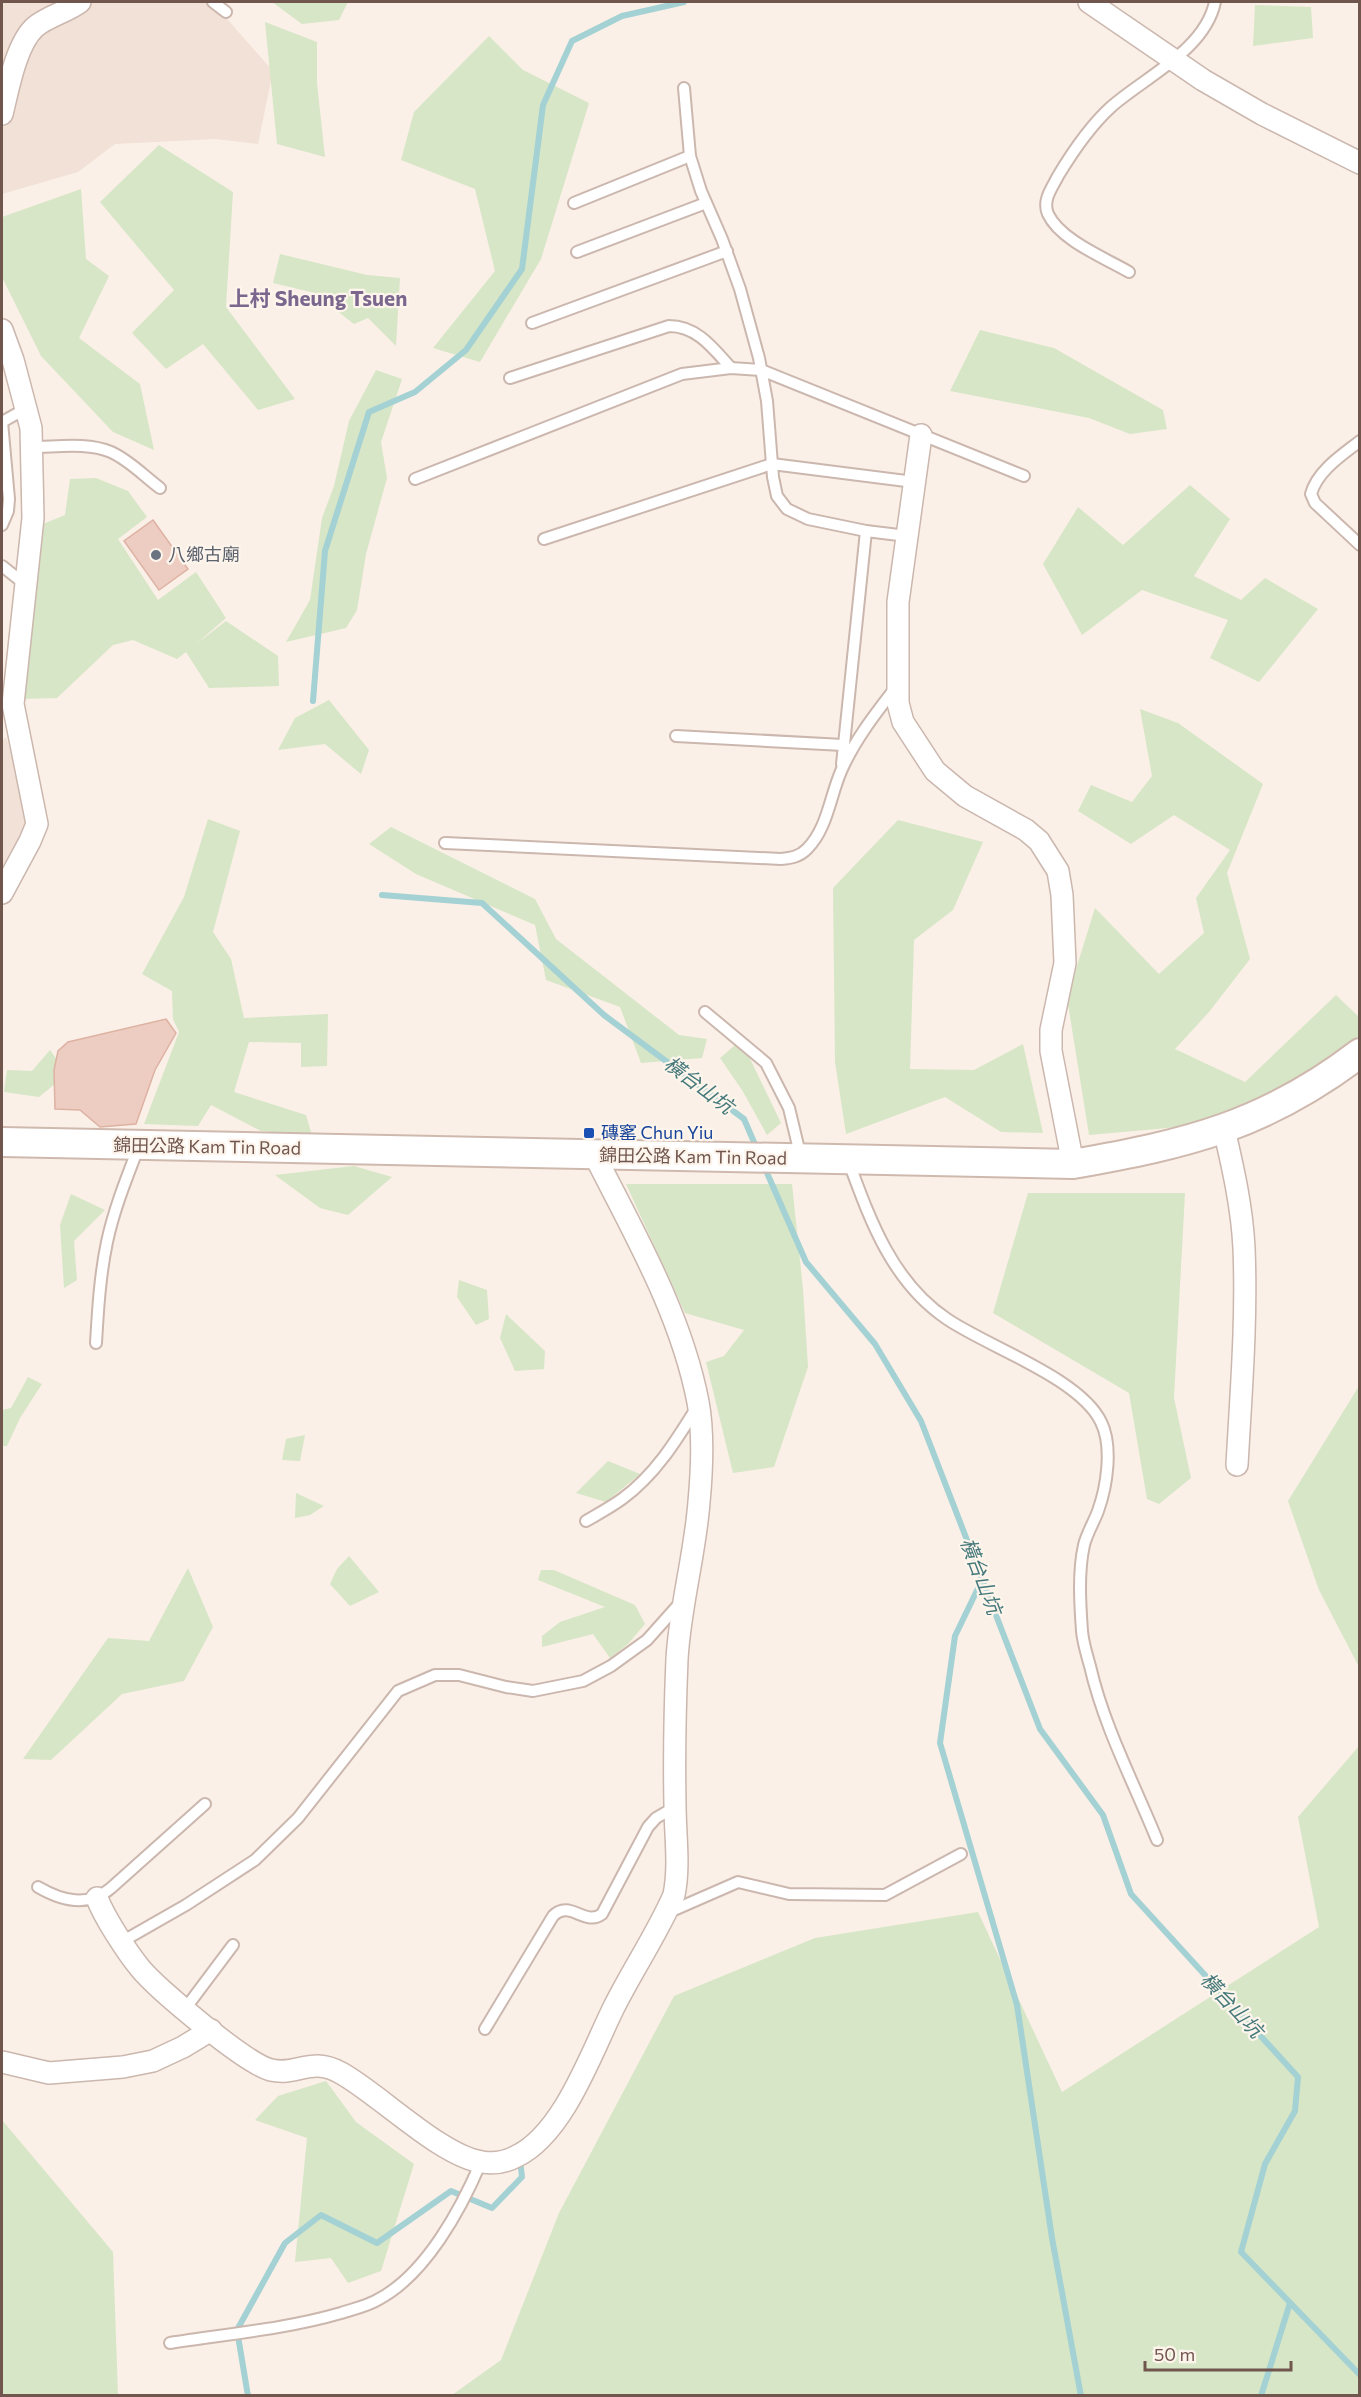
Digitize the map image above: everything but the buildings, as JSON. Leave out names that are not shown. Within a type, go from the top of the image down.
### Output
[{"type":"main road","name":"錦田公路 Kam Tin Road","points":[[2,1142],[595,1156],[1073,1164],[1145,1152],[1224,1130],[1291,1099],[1359,1053]]},
{"type":"street","points":[[2,114],[16,63],[28,36],[40,23],[69,10],[80,2]]},
{"type":"street","points":[[1089,2],[1172,61],[1262,114],[1359,163]]},
{"type":"street","points":[[2,330],[27,408],[32,447],[33,518],[26,585],[7,710],[37,824],[2,893]]},
{"type":"street","points":[[921,435],[898,602],[897,686],[903,722],[935,771],[965,796],[1026,830],[1040,841],[1058,871],[1066,940],[1065,963],[1051,1030],[1051,1051],[1073,1164]]},
{"type":"street","points":[[1224,1130],[1235,1176],[1244,1248],[1244,1334],[1237,1465]]},
{"type":"street","points":[[97,1898],[139,1967],[156,1985],[234,2049],[270,2070],[284,2071],[319,2065],[338,2071],[449,2149],[481,2162],[502,2161],[520,2155],[531,2147],[557,2118],[579,2082],[614,2008],[666,1913],[678,1878],[675,1807],[677,1659],[699,1504],[701,1444],[698,1405],[678,1329],[652,1268],[595,1156]]},
{"type":"street","points":[[2,2062],[49,2073],[123,2067],[153,2061],[183,2048],[211,2030]]},
{"type":"lane","points":[[213,2],[226,12]]},
{"type":"lane","points":[[1129,272],[1064,235],[1048,213],[1046,201],[1084,135],[1110,108],[1172,61],[1196,39],[1215,2]]},
{"type":"lane","points":[[684,88],[690,156],[740,289],[761,370],[767,401],[777,496],[787,509],[808,519],[866,531],[907,536]]},
{"type":"lane","points":[[574,203],[690,156]]},
{"type":"lane","points":[[577,252],[706,203]]},
{"type":"lane","points":[[532,323],[727,251]]},
{"type":"lane","points":[[510,378],[669,326],[682,326],[697,333],[731,368]]},
{"type":"lane","points":[[416,478],[682,374],[731,368],[761,370],[1024,476]]},
{"type":"lane","points":[[2,525],[8,511],[9,500],[2,422],[27,408]]},
{"type":"lane","points":[[1359,441],[1326,469],[1317,479],[1311,494],[1315,503],[1359,544]]},
{"type":"lane","points":[[32,447],[86,447],[109,452],[120,457],[160,488]]},
{"type":"lane","points":[[544,539],[772,464],[914,482]]},
{"type":"lane","points":[[842,769],[866,531]]},
{"type":"lane","points":[[2,566],[26,585]]},
{"type":"lane","points":[[445,843],[770,859],[795,857],[805,851],[815,838],[824,822],[842,769],[861,733],[897,686]]},
{"type":"lane","points":[[676,736],[843,745]]},
{"type":"lane","points":[[705,1012],[766,1063],[789,1108],[801,1158]]},
{"type":"lane","points":[[96,1343],[99,1296],[107,1243],[118,1199],[139,1145]]},
{"type":"lane","points":[[848,1160],[867,1213],[883,1247],[901,1275],[921,1296],[946,1318],[1075,1392],[1101,1422],[1106,1439],[1106,1463],[1099,1509],[1084,1544],[1080,1574],[1082,1633],[1093,1679],[1110,1730],[1157,1840]]},
{"type":"lane","points":[[586,1521],[623,1498],[650,1475],[672,1448],[698,1405]]},
{"type":"lane","points":[[123,1941],[186,1905],[255,1860],[298,1818],[398,1691],[435,1675],[459,1675],[533,1691],[583,1681],[611,1666],[647,1640],[684,1598]]},
{"type":"lane","points":[[38,1887],[55,1897],[67,1900],[97,1898],[205,1804]]},
{"type":"lane","points":[[485,2029],[553,1916],[560,1910],[567,1909],[589,1918],[602,1914],[648,1827],[656,1818],[675,1807]]},
{"type":"lane","points":[[666,1913],[738,1882],[789,1894],[885,1895],[961,1854]]},
{"type":"lane","points":[[184,2008],[233,1945]]},
{"type":"lane","points":[[170,2343],[311,2322],[380,2299],[410,2276],[431,2250],[470,2188],[481,2162]]},
{"type":"shaded area","points":[[2,2],[212,2],[273,71],[258,144],[215,139],[115,144],[78,172],[2,194]]},
{"type":"shaded area","points":[[6,737],[32,816],[2,876],[2,742]]},
{"type":"green space","points":[[272,2],[348,2],[339,20],[302,24]]},
{"type":"green space","points":[[1255,5],[1311,7],[1313,38],[1253,46]]},
{"type":"green space","points":[[265,22],[317,42],[317,83],[325,157],[277,144]]},
{"type":"green space","points":[[489,36],[523,70],[589,103],[541,259],[480,362],[433,348],[495,271],[475,189],[401,160],[414,112]]},
{"type":"green space","points":[[159,145],[233,192],[226,307],[295,399],[258,410],[203,344],[166,369],[132,333],[174,290],[100,202]]},
{"type":"green space","points":[[81,189],[86,259],[109,276],[79,338],[140,384],[154,450],[113,432],[41,356],[2,277],[2,217]]},
{"type":"green space","points":[[280,254],[367,275],[400,278],[396,346],[368,318],[354,324],[332,307],[336,298],[273,283]]},
{"type":"green space","points":[[980,330],[1054,348],[1163,410],[1167,429],[1130,434],[1089,418],[950,391]]},
{"type":"green space","points":[[376,370],[402,379],[381,442],[387,478],[366,554],[357,610],[346,628],[286,642],[310,600],[322,518],[334,486],[349,421]]},
{"type":"green space","points":[[96,478],[128,491],[147,517],[118,539],[158,600],[196,572],[226,618],[196,644],[226,621],[278,656],[279,686],[209,688],[186,652],[177,659],[133,640],[113,645],[57,698],[23,699],[43,524],[65,515],[70,479]]},
{"type":"green space","points":[[1190,485],[1230,519],[1194,576],[1241,600],[1265,578],[1318,609],[1259,682],[1210,658],[1228,620],[1142,590],[1082,635],[1043,564],[1078,507],[1123,545]]},
{"type":"green space","points":[[329,700],[369,750],[361,774],[325,744],[278,750],[295,718]]},
{"type":"green space","points":[[1140,709],[1178,723],[1263,784],[1227,873],[1250,959],[1209,1012],[1175,1049],[1245,1082],[1336,995],[1359,1017],[1359,1035],[1317,1089],[1212,1124],[1089,1135],[1067,998],[1095,908],[1159,974],[1204,933],[1196,898],[1230,850],[1174,815],[1131,844],[1078,811],[1091,785],[1132,802],[1152,776]]},
{"type":"green space","points":[[208,819],[240,831],[213,932],[231,959],[244,1018],[328,1014],[327,1066],[301,1067],[301,1043],[249,1042],[234,1092],[306,1115],[312,1135],[261,1131],[211,1105],[198,1126],[144,1124],[179,1032],[173,1019],[172,991],[142,974],[184,897]]},
{"type":"green space","points":[[898,820],[983,842],[953,910],[914,940],[910,1069],[974,1070],[1023,1044],[1043,1133],[1001,1132],[945,1097],[846,1134],[835,1062],[833,888]]},
{"type":"green space","points":[[391,827],[535,899],[556,939],[679,1035],[707,1039],[702,1058],[641,1063],[620,1007],[546,980],[535,925],[416,874],[369,844]]},
{"type":"green space","points":[[741,1040],[781,1123],[767,1135],[742,1090],[720,1058]]},
{"type":"green space","points":[[50,1050],[67,1074],[39,1097],[4,1092],[7,1070],[32,1071]]},
{"type":"green space","points":[[354,1166],[392,1177],[348,1215],[320,1208],[275,1175]]},
{"type":"green space","points":[[626,1184],[792,1184],[803,1289],[808,1367],[774,1467],[733,1473],[706,1362],[724,1356],[744,1330],[685,1313]]},
{"type":"green space","points":[[1028,1193],[1185,1193],[1174,1398],[1191,1478],[1159,1504],[1147,1499],[1129,1393],[993,1313]]},
{"type":"green space","points":[[71,1194],[105,1210],[74,1241],[77,1280],[64,1288],[60,1225]]},
{"type":"green space","points":[[459,1280],[487,1290],[489,1319],[476,1325],[457,1297]]},
{"type":"green space","points":[[506,1314],[545,1351],[544,1369],[515,1371],[500,1338]]},
{"type":"green space","points":[[28,1377],[42,1384],[20,1418],[7,1446],[2,1446],[2,1410],[11,1408]]},
{"type":"green space","points":[[1359,1386],[1359,1667],[1319,1590],[1288,1501]]},
{"type":"green space","points":[[305,1435],[300,1461],[282,1460],[286,1439]]},
{"type":"green space","points":[[608,1461],[640,1474],[606,1502],[576,1493]]},
{"type":"green space","points":[[296,1493],[324,1506],[310,1515],[295,1518]]},
{"type":"green space","points":[[349,1556],[379,1592],[350,1606],[330,1584],[337,1569]]},
{"type":"green space","points":[[188,1568],[213,1627],[184,1681],[122,1694],[51,1760],[23,1759],[108,1638],[149,1641]]},
{"type":"green space","points":[[541,1570],[554,1570],[635,1605],[645,1624],[628,1644],[610,1658],[593,1634],[542,1647],[542,1636],[560,1622],[605,1607],[538,1580]]},
{"type":"green space","points":[[1359,1746],[1359,2395],[452,2395],[501,2360],[559,2213],[674,1996],[815,1938],[978,1912],[1062,2092],[1319,1927],[1298,1817]]},
{"type":"green space","points":[[326,2081],[356,2122],[414,2164],[381,2271],[348,2283],[331,2258],[295,2262],[307,2138],[255,2120],[278,2096]]},
{"type":"green space","points":[[2,2120],[113,2252],[118,2395],[2,2395]]},
{"type":"waterway","points":[[313,701],[325,551],[369,412],[415,392],[466,350],[522,269],[543,105],[572,41],[622,16],[684,2]]},
{"type":"waterway","name":"橫台山坑","points":[[382,895],[482,903],[604,1015],[744,1119],[757,1149]]},
{"type":"waterway","name":"橫台山坑","points":[[764,1166],[806,1262],[875,1344],[921,1421],[1040,1729],[1103,1815],[1131,1894],[1298,2077],[1295,2111],[1265,2164],[1241,2252],[1360,2375]]},
{"type":"waterway","points":[[982,1580],[955,1636],[940,1743],[1017,2005],[1052,2238],[1081,2396]]},
{"type":"waterway","points":[[248,2396],[237,2330],[285,2243],[321,2215],[377,2243],[451,2191],[492,2208],[522,2177],[520,2160]]},
{"type":"waterway","points":[[1261,2396],[1290,2303]]},
{"type":"place","name":"八鄉古廟","points":[[156,555]]},
{"type":"place","name":"磚窰 Chun Yiu","points":[[589,1133]]},
{"type":"district","name":"上村 Sheung Tsuen","points":[[318,299]]}]
